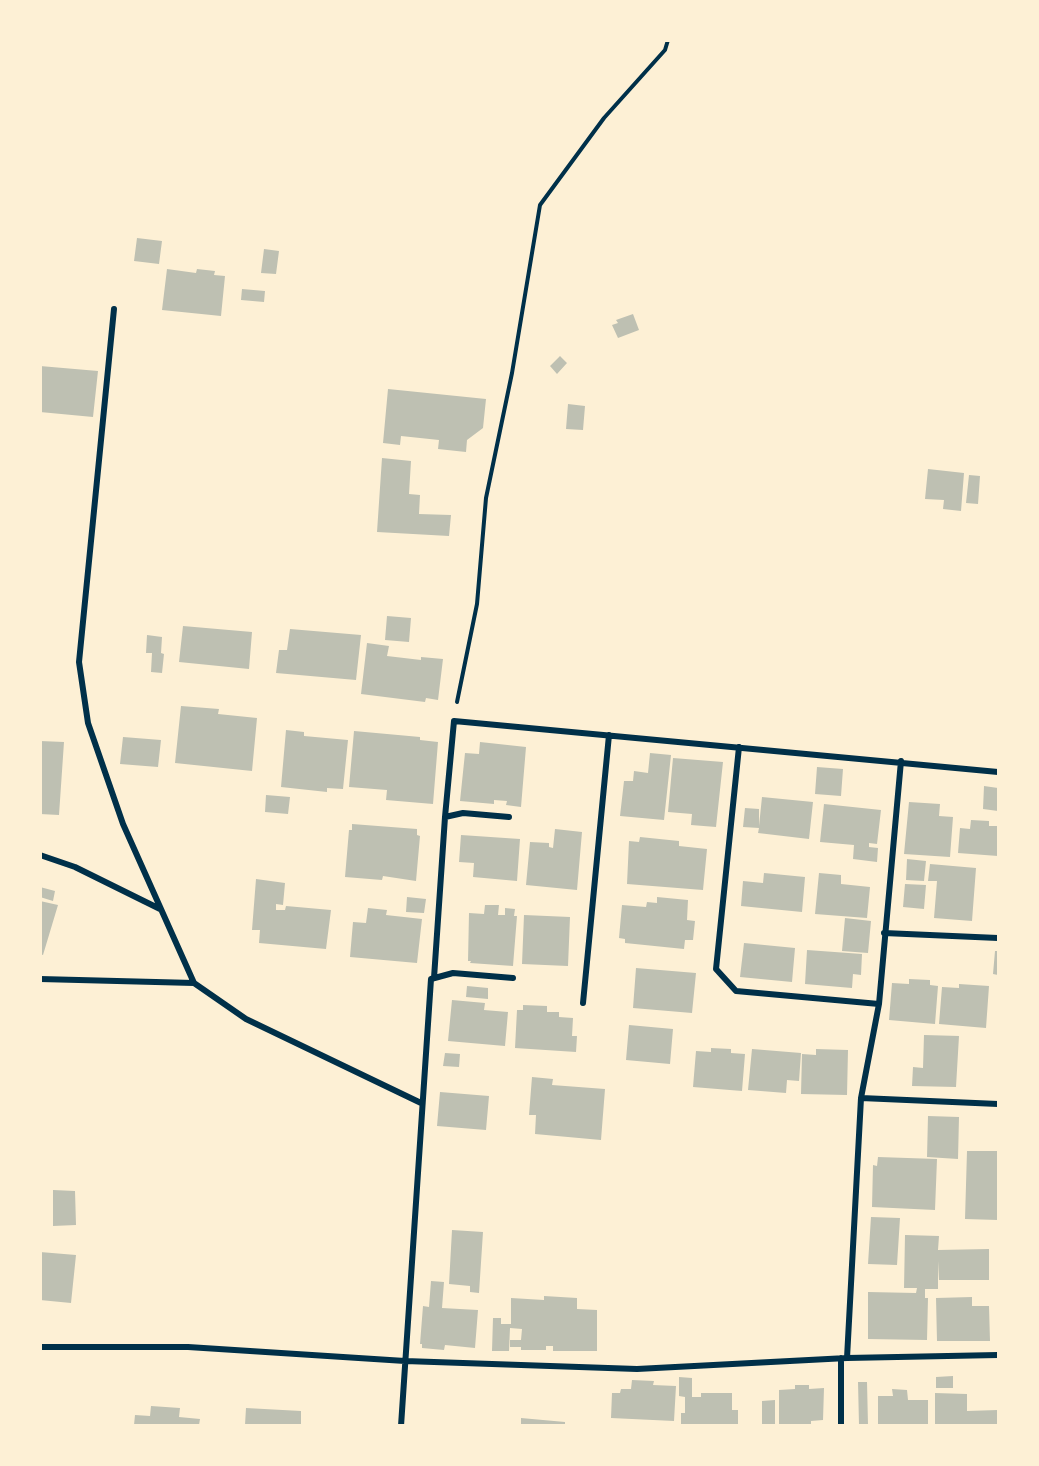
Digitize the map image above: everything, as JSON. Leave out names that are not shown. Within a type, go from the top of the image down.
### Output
[{"type":"street","points":[[114,309],[80,662],[88,723],[123,824],[194,983],[246,1019],[421,1103]]},
{"type":"street","points":[[434,978],[454,721],[901,761],[999,772]]},
{"type":"street","points":[[583,1003],[609,735]]},
{"type":"street","points":[[740,747],[716,969],[736,991],[879,1004]]},
{"type":"street","points":[[841,1425],[861,1098],[879,1004],[901,761]]},
{"type":"street","points":[[445,817],[463,813],[509,817]]},
{"type":"street","points":[[40,855],[75,867],[161,909]]},
{"type":"street","points":[[884,933],[999,938]]},
{"type":"street","points":[[401,1425],[430,979],[453,973],[513,978]]},
{"type":"street","points":[[40,979],[194,983]]},
{"type":"street","points":[[861,1098],[999,1104]]},
{"type":"street","points":[[40,1347],[188,1347],[405,1360],[638,1369],[844,1358],[999,1355]]},
{"type":"path","points":[[454,721],[477,604],[486,498],[512,373],[540,205],[604,117],[665,50],[668,40]]},
{"type":"building","points":[[137,238],[162,241],[159,264],[134,261]]},
{"type":"building","points":[[264,249],[279,251],[276,274],[261,273]]},
{"type":"building","points":[[167,269],[196,273],[197,269],[215,271],[214,275],[225,276],[221,316],[162,310]]},
{"type":"building","points":[[242,289],[265,291],[264,302],[241,300]]},
{"type":"building","points":[[633,314],[639,330],[618,338],[612,325],[618,323],[616,320]]},
{"type":"building","points":[[560,356],[567,363],[557,374],[550,366]]},
{"type":"building","points":[[40,366],[98,371],[93,417],[40,412]]},
{"type":"building","points":[[388,389],[486,399],[483,428],[467,440],[466,452],[438,449],[439,440],[401,436],[400,445],[383,443]]},
{"type":"building","points":[[568,404],[585,406],[583,430],[566,429]]},
{"type":"building","points":[[382,458],[411,461],[409,494],[420,495],[419,514],[451,515],[449,536],[377,532]]},
{"type":"building","points":[[928,469],[964,473],[961,511],[943,509],[944,500],[925,499]]},
{"type":"building","points":[[969,475],[980,476],[978,504],[966,503]]},
{"type":"building","points":[[387,616],[411,618],[409,642],[385,640]]},
{"type":"building","points":[[183,626],[252,632],[249,669],[179,662]]},
{"type":"building","points":[[290,629],[361,635],[356,680],[276,673],[279,650],[287,650]]},
{"type":"building","points":[[147,635],[162,637],[161,653],[164,654],[162,673],[151,672],[152,653],[146,653]]},
{"type":"building","points":[[367,643],[389,646],[387,656],[421,660],[421,657],[443,659],[438,700],[426,698],[425,702],[361,694]]},
{"type":"building","points":[[181,706],[219,709],[218,714],[257,718],[252,771],[175,763]]},
{"type":"building","points":[[286,730],[304,732],[304,736],[348,740],[343,789],[327,788],[327,792],[281,787]]},
{"type":"building","points":[[354,731],[420,737],[420,740],[438,742],[433,804],[386,800],[387,790],[349,787]]},
{"type":"building","points":[[123,737],[161,740],[158,767],[120,764]]},
{"type":"building","points":[[40,741],[64,742],[59,815],[40,814]]},
{"type":"building","points":[[480,742],[526,747],[521,807],[506,805],[507,801],[494,800],[494,804],[460,801],[465,753],[479,754]]},
{"type":"building","points":[[650,753],[671,755],[664,820],[620,816],[624,781],[633,781],[634,771],[648,773]]},
{"type":"building","points":[[673,758],[723,762],[716,827],[691,825],[692,814],[668,812]]},
{"type":"building","points":[[817,767],[843,769],[841,796],[815,794]]},
{"type":"building","points":[[984,786],[998,788],[998,811],[983,809]]},
{"type":"building","points":[[266,795],[290,797],[288,814],[265,812]]},
{"type":"building","points":[[762,797],[813,802],[809,839],[758,833],[759,828],[743,827],[745,808],[759,809],[759,826]]},
{"type":"building","points":[[909,802],[940,804],[939,816],[953,817],[950,857],[904,854]]},
{"type":"building","points":[[824,804],[881,810],[877,844],[869,843],[869,847],[878,848],[877,862],[853,859],[854,845],[820,842]]},
{"type":"building","points":[[971,820],[989,821],[989,826],[998,826],[998,856],[958,853],[960,828],[970,829]]},
{"type":"building","points":[[352,824],[417,829],[417,835],[420,836],[416,881],[383,876],[382,880],[345,877],[349,830],[352,830]]},
{"type":"building","points":[[555,829],[582,832],[577,890],[526,885],[530,842],[549,843],[549,847],[553,848]]},
{"type":"building","points":[[461,835],[520,839],[517,881],[473,877],[474,863],[459,862]]},
{"type":"building","points":[[640,837],[679,841],[679,846],[707,849],[703,890],[627,884],[629,841],[639,842]]},
{"type":"building","points":[[907,859],[926,861],[924,881],[906,880]]},
{"type":"building","points":[[930,864],[976,868],[972,921],[934,918],[937,881],[928,881]]},
{"type":"building","points":[[764,873],[805,877],[802,912],[741,906],[743,881],[763,883]]},
{"type":"building","points":[[819,873],[841,875],[841,884],[870,887],[867,918],[815,914]]},
{"type":"building","points":[[256,879],[285,883],[283,905],[276,904],[276,910],[285,910],[286,906],[331,910],[326,949],[259,943],[260,930],[252,930]]},
{"type":"building","points":[[905,884],[926,885],[924,909],[903,907]]},
{"type":"building","points":[[40,887],[55,891],[53,901],[40,897]]},
{"type":"building","points":[[407,897],[426,899],[424,913],[406,912]]},
{"type":"building","points":[[657,897],[688,900],[687,920],[695,921],[693,940],[685,940],[684,949],[625,943],[625,939],[619,938],[622,905],[646,907],[647,902],[657,903]]},
{"type":"building","points":[[40,901],[58,905],[43,955],[40,954]]},
{"type":"building","points":[[485,905],[499,905],[498,915],[505,915],[505,908],[515,909],[514,916],[517,916],[513,966],[468,961],[469,913],[484,914]]},
{"type":"building","points":[[368,908],[387,910],[386,915],[422,919],[417,963],[350,957],[353,922],[366,923]]},
{"type":"building","points":[[524,915],[570,917],[568,966],[522,964]]},
{"type":"building","points":[[845,918],[871,921],[868,953],[842,951]]},
{"type":"building","points":[[744,943],[795,948],[792,982],[740,977]]},
{"type":"building","points":[[807,950],[862,954],[861,975],[853,974],[852,988],[805,984]]},
{"type":"building","points":[[995,951],[998,951],[998,975],[993,974]]},
{"type":"building","points":[[636,968],[696,973],[692,1013],[633,1008]]},
{"type":"building","points":[[909,979],[930,980],[930,985],[938,986],[935,1024],[889,1020],[892,983],[909,984]]},
{"type":"building","points":[[959,984],[989,986],[986,1028],[939,1024],[942,987],[959,988]]},
{"type":"building","points":[[467,986],[488,988],[488,999],[466,997]]},
{"type":"building","points":[[452,1000],[485,1003],[484,1010],[508,1012],[505,1046],[448,1041]]},
{"type":"building","points":[[523,1005],[547,1006],[547,1012],[559,1012],[559,1017],[573,1018],[572,1036],[577,1036],[576,1052],[515,1048],[517,1010],[523,1010]]},
{"type":"building","points":[[629,1025],[673,1029],[670,1064],[626,1060]]},
{"type":"building","points":[[924,1035],[959,1036],[956,1087],[912,1086],[913,1067],[923,1068]]},
{"type":"building","points":[[711,1048],[731,1049],[731,1053],[745,1054],[742,1091],[693,1087],[696,1051],[711,1052]]},
{"type":"building","points":[[752,1049],[801,1053],[799,1081],[787,1080],[786,1093],[748,1090]]},
{"type":"building","points":[[816,1049],[848,1050],[847,1095],[801,1094],[802,1054],[816,1055]]},
{"type":"building","points":[[445,1053],[460,1054],[459,1067],[443,1066]]},
{"type":"building","points":[[532,1077],[553,1079],[552,1085],[605,1089],[601,1140],[535,1134],[536,1115],[529,1115]]},
{"type":"building","points":[[440,1092],[489,1096],[486,1130],[437,1126]]},
{"type":"building","points":[[928,1116],[959,1117],[958,1159],[927,1157]]},
{"type":"building","points":[[967,1151],[998,1151],[998,1220],[965,1219]]},
{"type":"building","points":[[878,1157],[937,1159],[935,1210],[872,1207],[873,1165],[877,1166]]},
{"type":"building","points":[[53,1190],[75,1191],[76,1225],[53,1226]]},
{"type":"building","points":[[871,1217],[900,1218],[897,1265],[868,1264]]},
{"type":"building","points":[[452,1230],[483,1232],[479,1293],[470,1292],[470,1286],[449,1284]]},
{"type":"building","points":[[905,1235],[939,1236],[938,1250],[989,1249],[989,1280],[939,1280],[938,1261],[938,1289],[925,1289],[925,1298],[928,1298],[927,1340],[868,1339],[868,1292],[916,1293],[917,1288],[904,1288]]},
{"type":"building","points":[[40,1252],[76,1255],[71,1303],[40,1300]]},
{"type":"building","points":[[431,1281],[444,1282],[442,1308],[478,1310],[475,1348],[445,1345],[444,1350],[422,1348],[420,1344],[423,1306],[429,1307]]},
{"type":"building","points":[[544,1296],[577,1298],[577,1309],[597,1310],[597,1351],[553,1351],[553,1346],[546,1346],[546,1350],[521,1350],[521,1347],[510,1347],[510,1340],[521,1340],[522,1329],[510,1328],[509,1351],[492,1351],[493,1318],[501,1318],[501,1324],[511,1324],[511,1298],[544,1300]]},
{"type":"building","points":[[972,1297],[972,1306],[989,1306],[990,1341],[937,1341],[936,1298]]},
{"type":"building","points":[[953,1376],[953,1388],[936,1388],[936,1377]]},
{"type":"building","points":[[679,1377],[692,1378],[692,1397],[701,1397],[701,1393],[732,1393],[732,1410],[738,1410],[738,1425],[681,1425],[681,1413],[685,1413],[685,1397],[679,1396]]},
{"type":"building","points":[[632,1380],[654,1381],[653,1385],[676,1386],[674,1421],[611,1418],[612,1393],[620,1393],[621,1389],[631,1389]]},
{"type":"building","points":[[858,1382],[867,1382],[868,1425],[859,1425]]},
{"type":"building","points":[[795,1385],[809,1385],[809,1389],[824,1388],[823,1420],[811,1421],[811,1425],[779,1425],[779,1390],[795,1389]]},
{"type":"building","points":[[892,1389],[907,1390],[908,1400],[928,1400],[928,1425],[878,1425],[878,1396],[893,1396]]},
{"type":"building","points":[[935,1393],[967,1394],[967,1411],[998,1410],[998,1425],[935,1425]]},
{"type":"building","points":[[775,1400],[775,1425],[762,1425],[762,1401]]},
{"type":"building","points":[[151,1406],[180,1408],[179,1417],[200,1419],[199,1425],[134,1425],[135,1415],[150,1416]]},
{"type":"building","points":[[246,1408],[301,1411],[301,1425],[245,1425]]},
{"type":"building","points":[[521,1418],[565,1422],[565,1425],[521,1425]]}]
